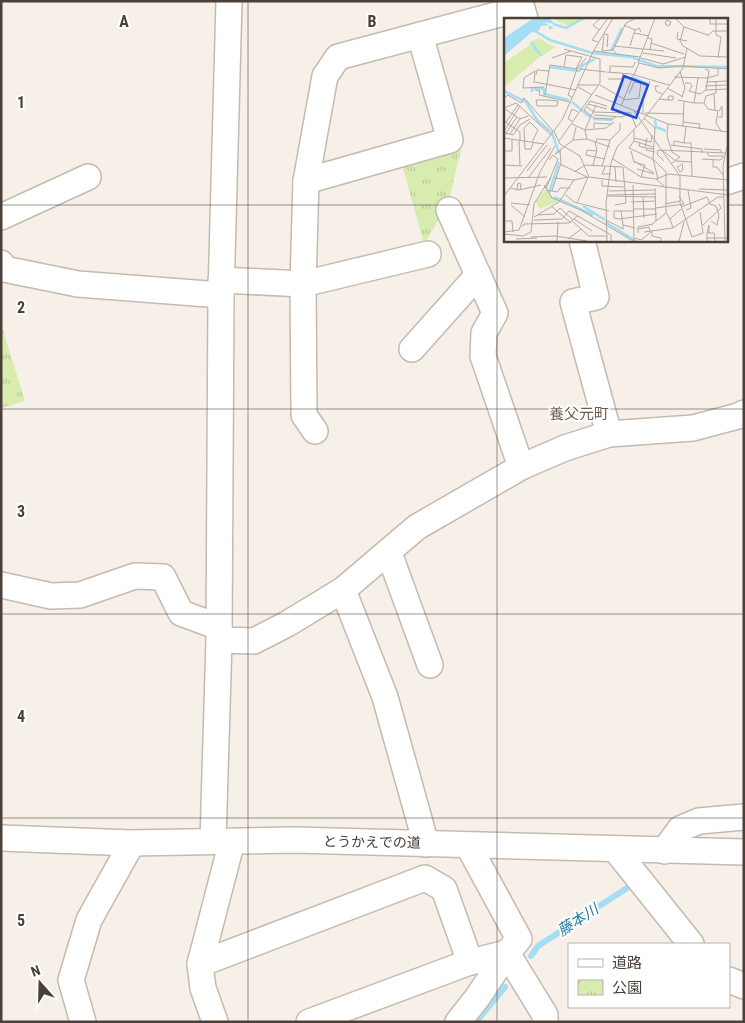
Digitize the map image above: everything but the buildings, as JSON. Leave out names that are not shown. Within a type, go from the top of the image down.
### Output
[{"type":"street","points":[[215,1022],[203,988],[200,964],[223,841],[219,634],[221,287],[229,1]]},
{"type":"street","points":[[315,431],[304,415],[303,284],[306,181],[325,76],[338,57],[522,8],[524,18]]},
{"type":"street","points":[[306,181],[450,140],[420,35]]},
{"type":"street","points":[[728,181],[744,176]]},
{"type":"street","points":[[1,217],[88,177]]},
{"type":"street","points":[[449,210],[495,314],[484,333],[483,356],[522,467]]},
{"type":"street","points":[[582,241],[596,297],[573,302],[610,434]]},
{"type":"street","points":[[1,263],[4,269],[78,284],[221,287],[303,284],[428,254]]},
{"type":"street","points":[[412,349],[478,275]]},
{"type":"street","points":[[1,585],[51,596],[70,596],[80,595],[135,576],[163,577],[181,613],[219,634],[254,641],[343,590],[389,553],[416,527],[522,467],[566,448],[610,434],[694,428],[742,419]]},
{"type":"street","points":[[389,553],[430,665]]},
{"type":"street","points":[[343,590],[385,698],[426,844]]},
{"type":"street","points":[[664,851],[680,828],[699,821],[744,818]]},
{"type":"street","name":"とうかえでの道","points":[[1,838],[132,843],[223,841],[744,852]]},
{"type":"street","points":[[83,1022],[70,980],[90,920],[132,843]]},
{"type":"street","points":[[458,1022],[519,939],[468,845]]},
{"type":"street","points":[[615,849],[690,943]]},
{"type":"street","points":[[200,964],[425,878],[444,889],[470,962]]},
{"type":"street","points":[[309,1022],[470,962],[507,953]]},
{"type":"street","points":[[507,953],[545,1015],[545,1022]]},
{"type":"street","points":[[730,980],[744,986]]},
{"type":"green space","points":[[448,146],[461,150],[448,204],[424,244],[401,161]]},
{"type":"green space","points":[[1,324],[25,401],[1,408]]},
{"type":"waterway","name":"藤本川","points":[[531,956],[538,946],[627,888]]},
{"type":"waterway","name":"藤本川","points":[[476,1022],[505,987]]},
{"type":"district","name":"養父元町","points":[[579,414]]}]
